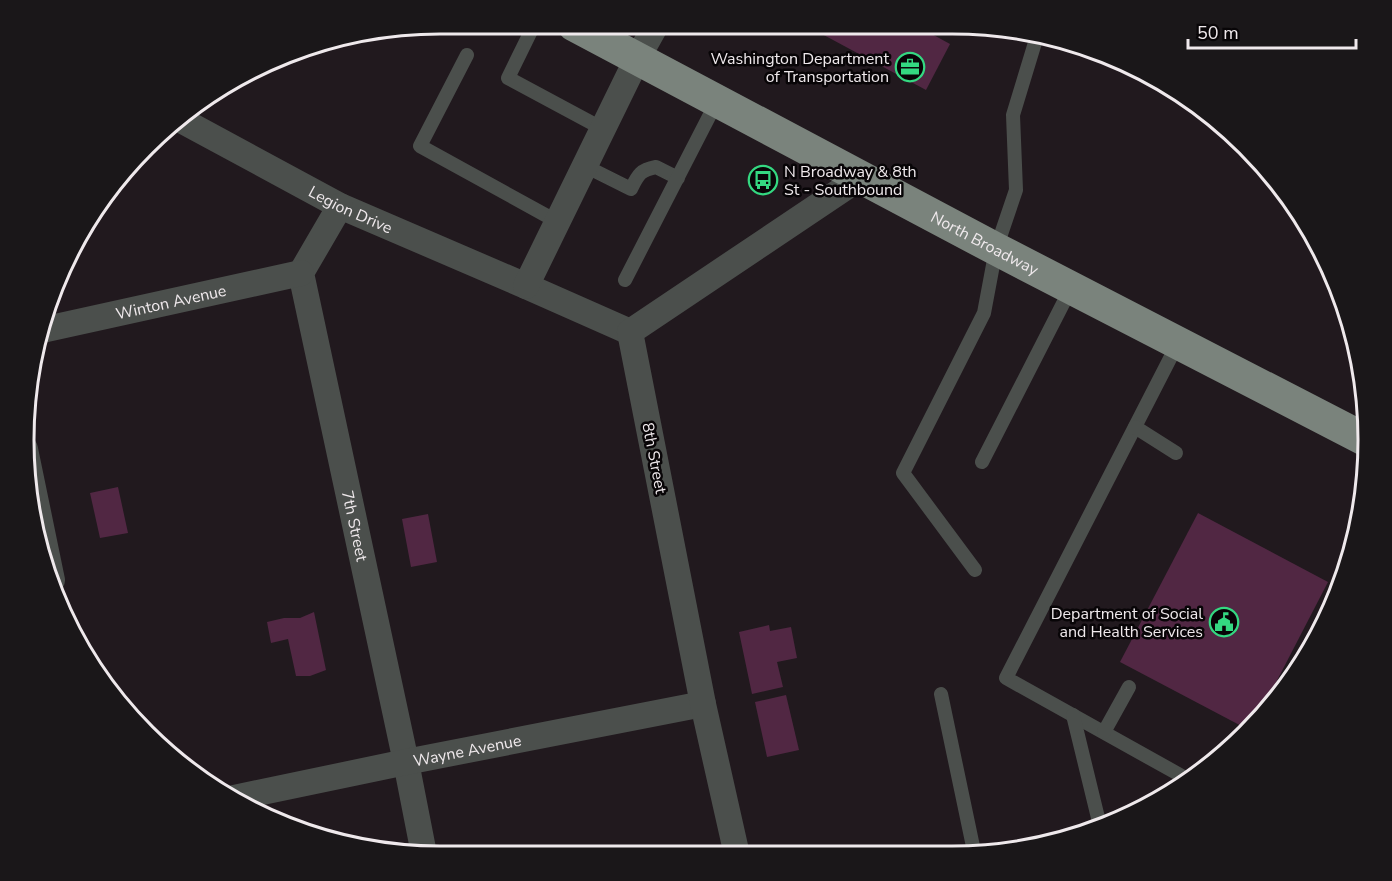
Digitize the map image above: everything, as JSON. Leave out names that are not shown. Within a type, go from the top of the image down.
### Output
[{"type":"main road","name":"North Broadway","points":[[591,34],[996,249],[1358,436]]},
{"type":"street","points":[[526,286],[651,34]]},
{"type":"street","name":"Legion Drive","points":[[187,123],[340,206],[630,332]]},
{"type":"street","points":[[630,332],[861,177]]},
{"type":"street","points":[[301,273],[340,206]]},
{"type":"street","name":"Winton Avenue","points":[[50,328],[301,273]]},
{"type":"street","name":"7th Street","points":[[301,273],[422,846]]},
{"type":"street","name":"8th Street","points":[[630,332],[704,704],[735,846]]},
{"type":"street","name":"Wayne Avenue","points":[[244,796],[704,704]]},
{"type":"lane","points":[[530,34],[508,78],[603,129]]},
{"type":"lane","points":[[975,570],[903,473],[984,313],[996,249],[1016,190],[1012,115],[1035,43]]},
{"type":"lane","points":[[467,55],[420,146],[558,222]]},
{"type":"lane","points":[[625,280],[717,101]]},
{"type":"lane","points":[[585,166],[631,189],[638,175],[646,169],[656,167],[678,178]]},
{"type":"lane","points":[[982,462],[1071,288]]},
{"type":"lane","points":[[1178,343],[1006,678],[1181,775]]},
{"type":"lane","points":[[1135,428],[1176,453]]},
{"type":"lane","points":[[1104,732],[1129,687]]},
{"type":"lane","points":[[941,694],[973,846]]},
{"type":"lane","points":[[1073,715],[1098,819]]},
{"type":"building","name":"Washington Department of Transportation","points":[[822,34],[932,34],[950,44],[926,90]]},
{"type":"building","points":[[118,487],[128,533],[100,538],[90,493]]},
{"type":"building","name":"Department of Social and Health Services","points":[[1198,513],[1328,582],[1272,691],[1241,726],[1120,662]]},
{"type":"building","points":[[428,514],[437,562],[411,567],[402,519]]},
{"type":"building","points":[[314,612],[326,670],[310,676],[296,676],[288,639],[271,643],[267,622],[284,618],[300,618]]},
{"type":"building","points":[[769,625],[770,631],[791,627],[797,658],[777,662],[783,687],[752,694],[739,632]]},
{"type":"building","points":[[786,695],[799,750],[767,757],[755,702]]},
{"type":"place","name":"Washington Department of Transportation","points":[[910,67]]},
{"type":"place","name":"N Broadway & 8th St - Southbound","points":[[763,180]]},
{"type":"place","name":"Department of Social and Health Services","points":[[1224,622]]}]
